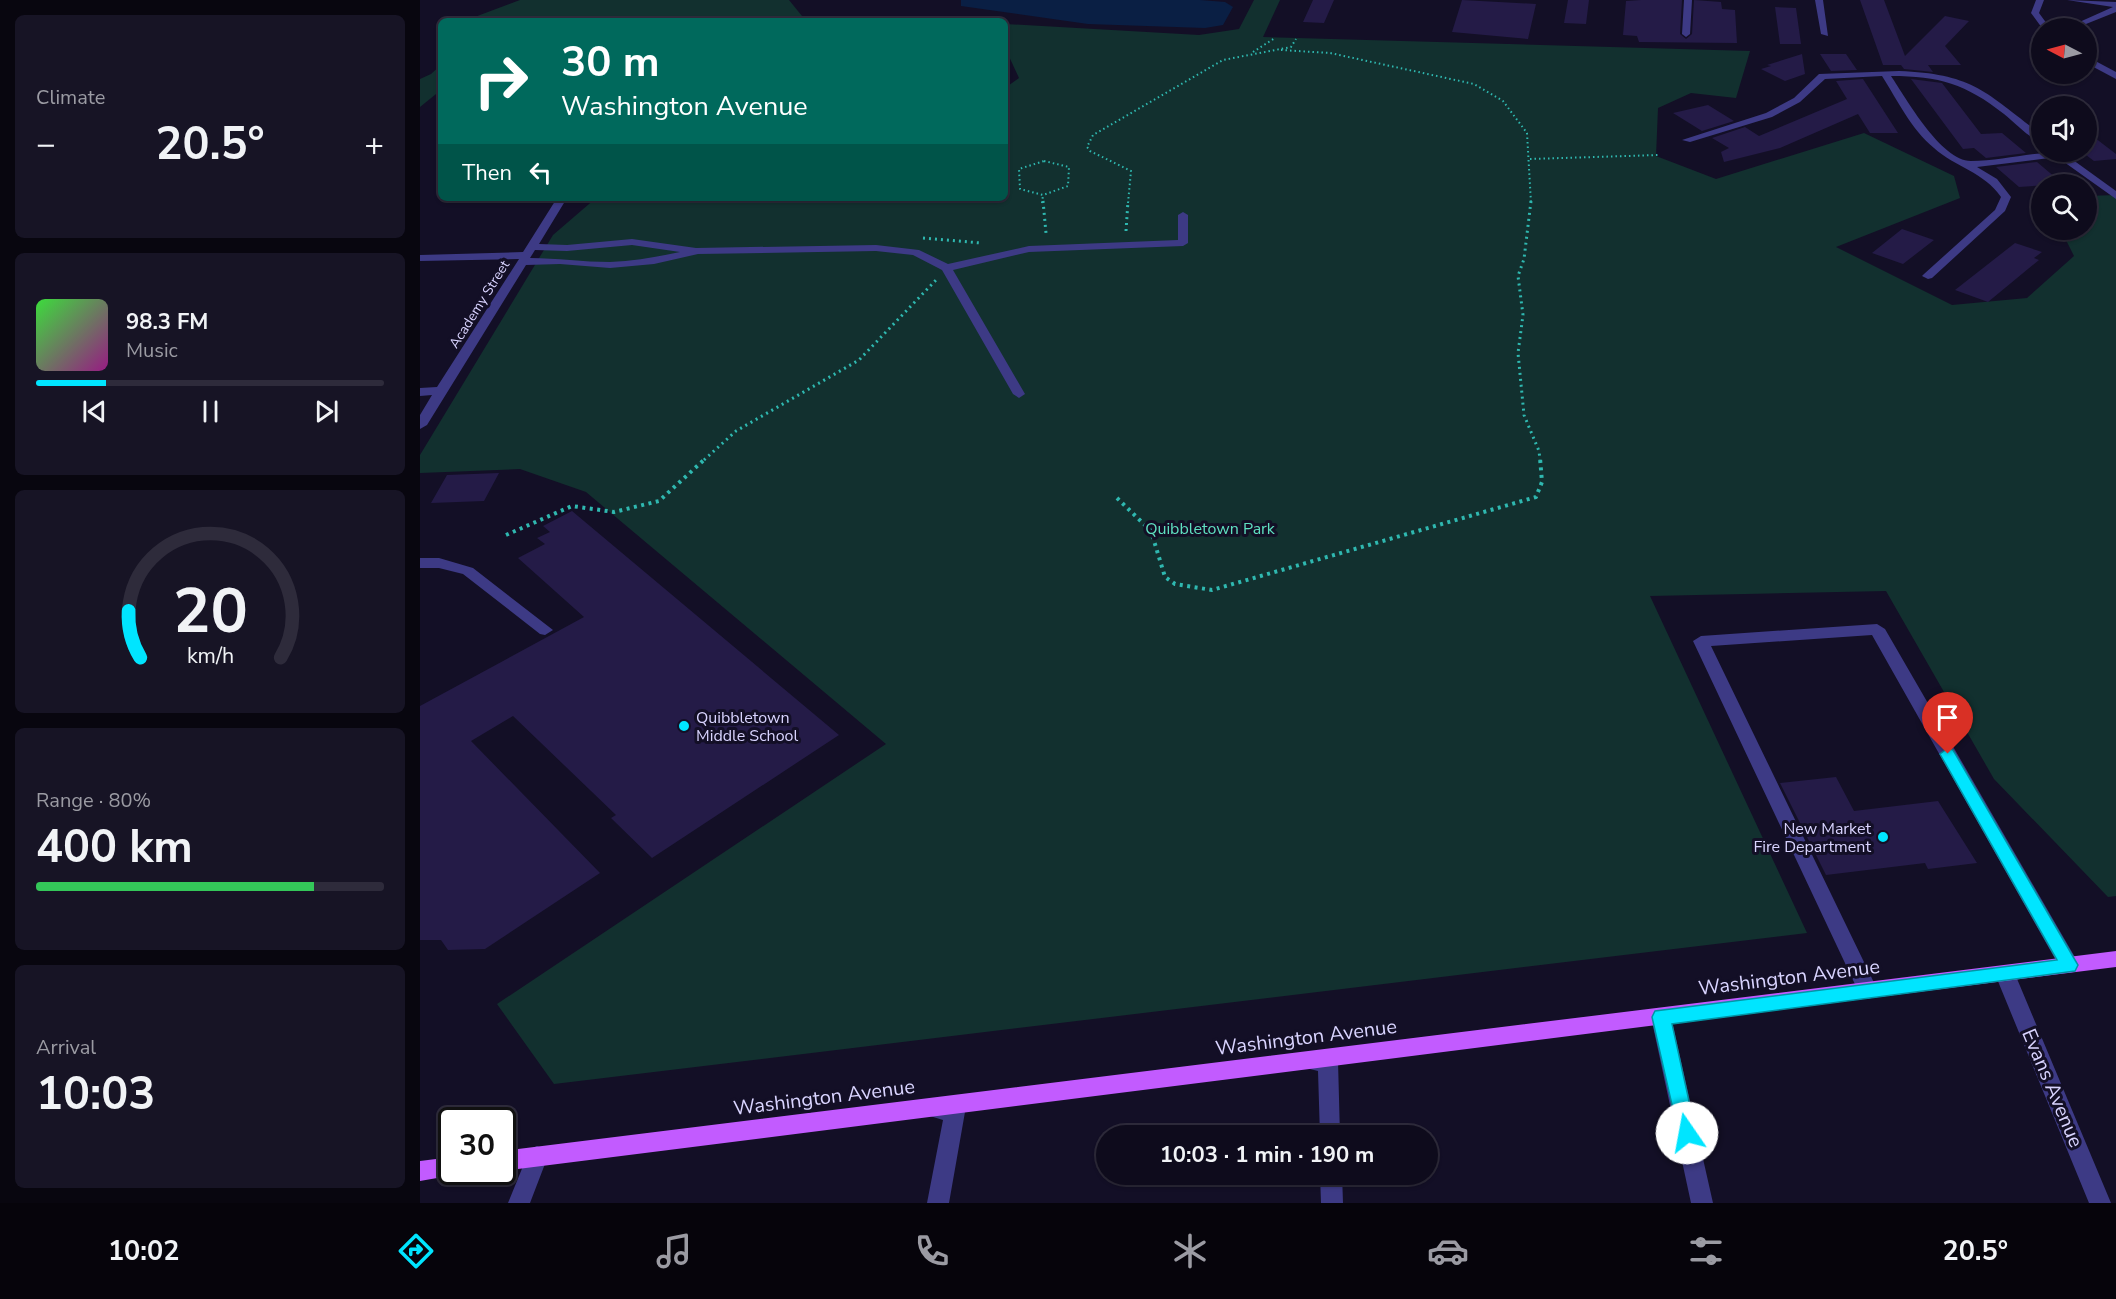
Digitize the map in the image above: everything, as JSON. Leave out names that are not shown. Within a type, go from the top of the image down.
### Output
[{"type":"main road","name":"Washington Avenue","points":[[516,1159],[2116,959]]},
{"type":"main road","points":[[420,1171],[438,1169]]},
{"type":"street","points":[[1686,33],[1688,0]]},
{"type":"street","points":[[1819,0],[1825,34]]},
{"type":"street","points":[[2039,18],[2035,13],[2040,0]]},
{"type":"street","points":[[2071,0],[2116,7]]},
{"type":"street","points":[[2092,18],[2116,7]]},
{"type":"street","points":[[2097,65],[2116,76]]},
{"type":"street","points":[[1687,140],[1769,115],[1797,100],[1822,76],[1941,76],[1972,87],[2031,132]]},
{"type":"street","points":[[1886,76],[1934,143],[1964,165],[1998,183],[2006,198],[2000,212],[1928,276]]},
{"type":"street","points":[[1964,165],[2031,156]]},
{"type":"street","points":[[2070,162],[2116,196]]},
{"type":"street","name":"Academy Street","points":[[420,425],[560,201]]},
{"type":"street","points":[[943,272],[1029,249],[1183,243],[1183,215]]},
{"type":"street","points":[[527,255],[567,248],[632,242],[698,251],[900,249],[931,258],[943,272],[1019,394]]},
{"type":"street","points":[[420,258],[527,255],[631,264],[698,251]]},
{"type":"street","points":[[420,392],[442,391]]},
{"type":"street","points":[[420,563],[440,563],[468,571],[545,630]]},
{"type":"street","points":[[1868,991],[1701,640],[1877,629],[2069,965]]},
{"type":"street","name":"Evans Avenue","points":[[2005,974],[2100,1203]]},
{"type":"street","points":[[1661,1017],[1702,1203]]},
{"type":"street","points":[[1301,1062],[1328,1061],[1330,1125]]},
{"type":"street","points":[[928,1108],[955,1112],[938,1203]]},
{"type":"street","points":[[519,1203],[537,1156]]},
{"type":"street","points":[[1331,1185],[1332,1203]]},
{"type":"path","points":[[1125,244],[1131,171],[1089,151],[1087,147],[1090,140],[1101,130],[1175,91],[1214,64],[1245,54],[1275,38]]},
{"type":"path","points":[[1281,50],[1291,47],[1296,39]]},
{"type":"path","points":[[1118,498],[1151,531],[1165,577],[1175,584],[1212,590],[1536,497],[1542,482],[1539,451],[1524,415],[1518,353],[1523,315],[1518,276],[1528,229],[1532,195],[1527,133],[1522,123],[1503,100],[1482,88],[1446,77],[1330,53],[1281,50],[1245,54]]},
{"type":"path","points":[[1530,159],[1604,159],[1659,155]]},
{"type":"path","points":[[1040,161],[1060,162],[1069,167],[1068,186],[1043,195],[1020,189],[1020,169],[1040,161]]},
{"type":"path","points":[[1043,195],[1042,209],[1046,233]]},
{"type":"path","points":[[506,535],[572,506],[614,512],[659,501],[736,431],[859,360],[943,272]]},
{"type":"green space","points":[[520,0],[789,0],[802,16],[936,18],[472,18]]},
{"type":"green space","name":"Quibbletown Park","points":[[1254,0],[1280,0],[1263,37],[1750,51],[1736,98],[1691,93],[1658,108],[1656,156],[1716,179],[1864,133],[1954,176],[1960,198],[1836,247],[1952,305],[2027,298],[2074,256],[2066,240],[2097,240],[2097,196],[2116,195],[2116,896],[2108,897],[1994,779],[1886,591],[1650,596],[1807,933],[554,1084],[497,1004],[886,744],[586,492],[520,469],[420,473],[420,455],[553,235],[593,201],[1008,201],[1008,86],[1019,78],[1008,54],[1008,24],[1199,35],[1239,29]]},
{"type":"green space","points":[[438,68],[438,92],[420,107],[420,79]]},
{"type":"water","points":[[961,0],[1200,0],[1225,2],[1233,7],[1223,25],[1205,28],[1088,24],[961,6]]},
{"type":"building","points":[[1313,0],[1334,0],[1324,23],[1303,22]]},
{"type":"building","points":[[1462,0],[1536,4],[1528,39],[1452,32]]},
{"type":"building","points":[[1568,0],[1589,0],[1586,24],[1564,23]]},
{"type":"building","points":[[1682,0],[1680,34],[1686,39],[1692,34],[1694,0],[1721,2],[1722,9],[1735,10],[1737,43],[1639,42],[1637,36],[1623,35],[1626,1]]},
{"type":"building","points":[[1860,0],[1884,0],[1905,56],[1945,16],[1969,21],[1945,46],[1961,65],[1928,65],[1933,72],[1904,69],[1901,65],[1883,65]]},
{"type":"building","points":[[1775,7],[1796,8],[1801,44],[1780,44]]},
{"type":"building","points":[[1802,54],[1805,74],[1785,81],[1761,69],[1771,66],[1767,65]]},
{"type":"building","points":[[1820,54],[1846,54],[1857,70],[1831,71]]},
{"type":"building","points":[[1863,79],[1898,133],[1870,133],[1858,114],[1780,148],[1724,162],[1721,152],[1729,148],[1712,138],[1745,127],[1759,136],[1847,99],[1836,81]]},
{"type":"building","points":[[1911,79],[1942,83],[1981,134],[2002,133],[2026,153],[1986,158],[1974,148],[1963,149]]},
{"type":"building","points":[[1708,105],[1734,121],[1702,131],[1673,113]]},
{"type":"building","points":[[2097,139],[2116,154],[2116,159],[2097,161]]},
{"type":"building","points":[[2037,162],[2051,174],[2031,174],[2031,186],[2019,187],[1996,167]]},
{"type":"building","points":[[1902,229],[1934,240],[1903,264],[1872,253]]},
{"type":"building","points":[[2015,243],[2042,252],[2034,258],[2039,260],[1988,302],[1955,290]]},
{"type":"building","points":[[499,473],[484,501],[431,503],[447,475]]},
{"type":"building","name":"Quibbletown Middle School","points":[[572,511],[839,735],[652,858],[611,818],[616,815],[513,716],[471,741],[600,873],[485,949],[448,950],[441,940],[420,940],[420,706],[584,617],[518,558],[545,544],[537,538],[550,532],[543,526]]},
{"type":"building","name":"New Market Fire Department","points":[[1836,777],[1854,811],[1938,801],[1977,863],[1928,869],[1925,863],[1826,875],[1780,783]]},
{"type":"place","name":"Quibbletown Middle School","points":[[684,726]]},
{"type":"place","name":"New Market Fire Department","points":[[1883,837]]},
{"type":"route","points":[[1687,1133],[1661,1017],[2069,965],[1948,754]]}]
